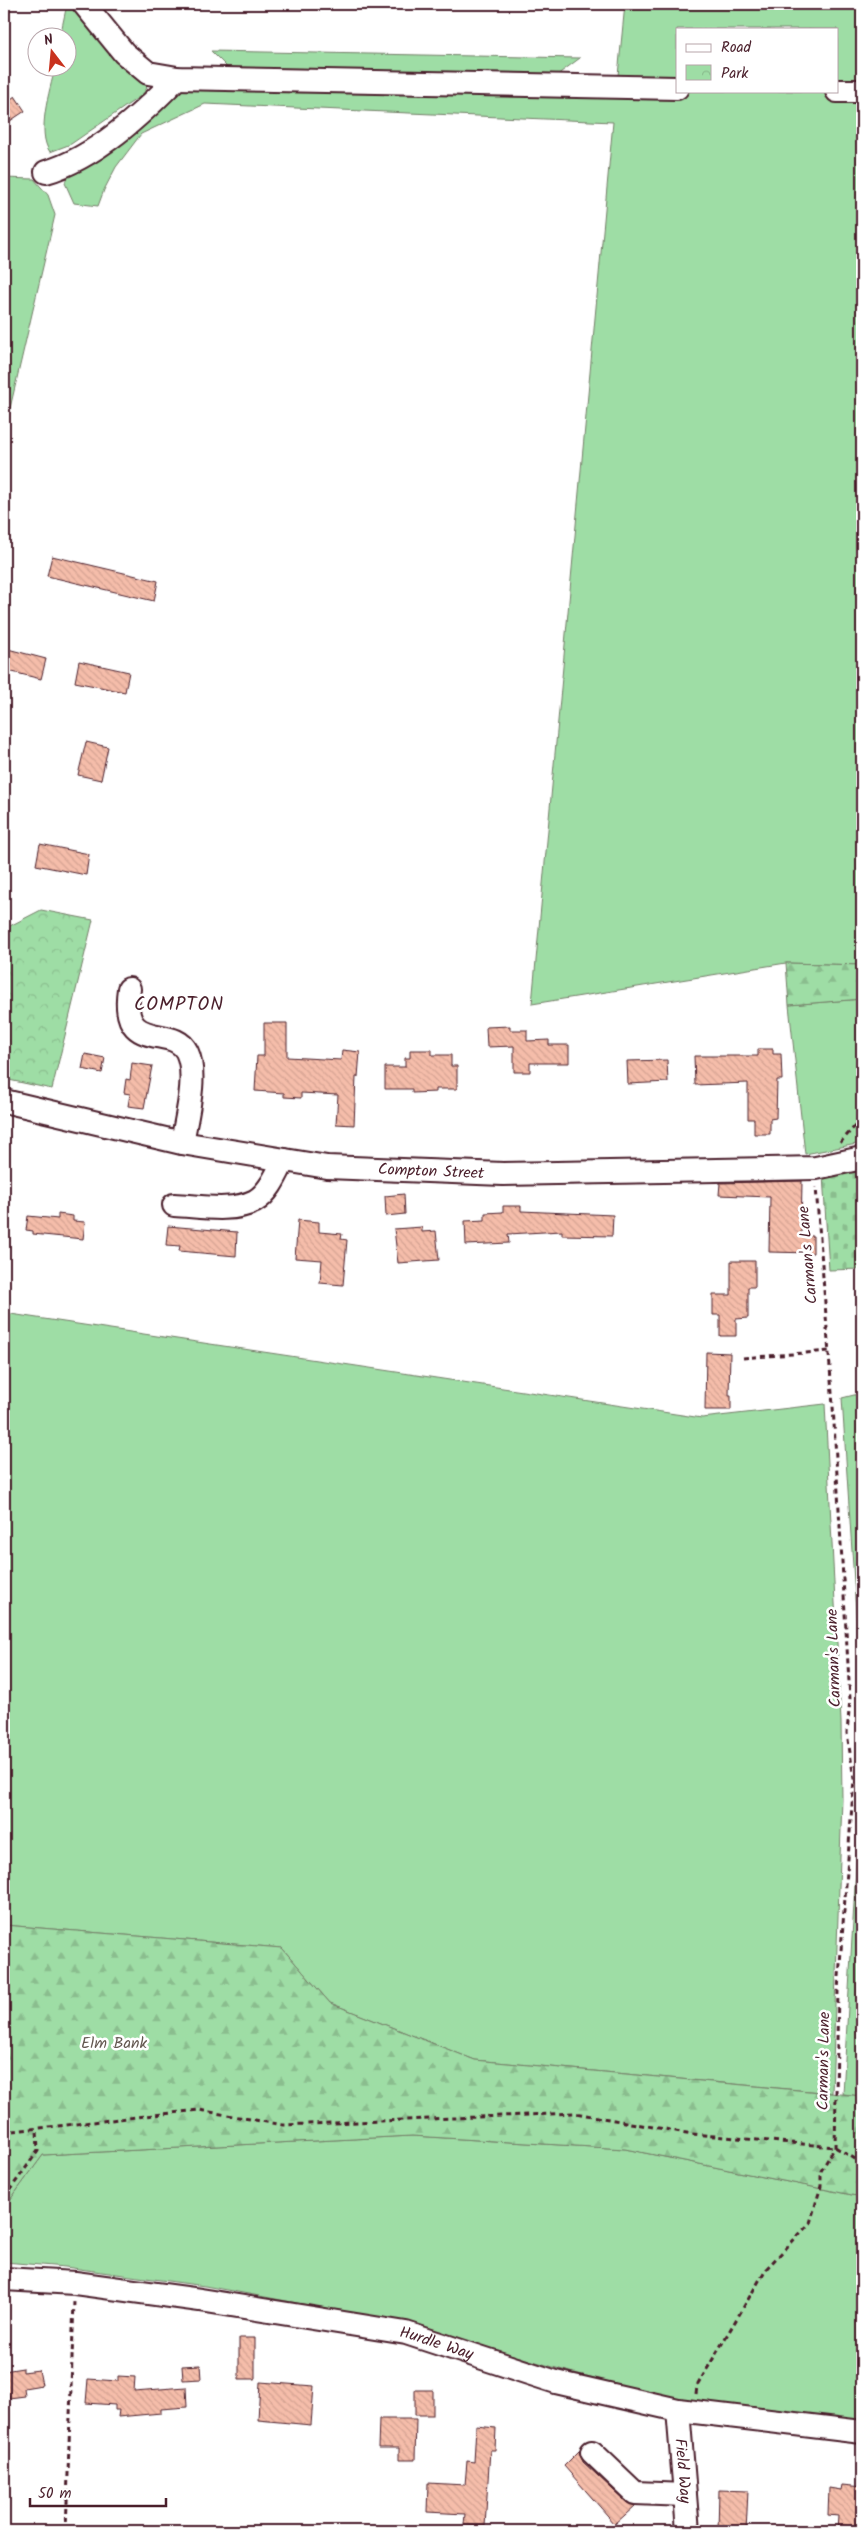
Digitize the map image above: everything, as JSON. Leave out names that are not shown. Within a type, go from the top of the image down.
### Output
[{"type":"street","points":[[84,4],[124,53],[148,73],[177,78],[676,88]]},
{"type":"street","points":[[46,172],[63,167],[119,132],[177,78]]},
{"type":"street","points":[[838,90],[862,91]]},
{"type":"street","points":[[129,989],[129,1012],[137,1029],[153,1036],[178,1042],[186,1050],[191,1076],[182,1143]]},
{"type":"street","name":"Compton Street","points":[[4,1101],[182,1143],[327,1167],[503,1174],[816,1168],[862,1158]]},
{"type":"street","points":[[174,1205],[226,1208],[255,1201],[273,1181],[284,1160]]},
{"type":"street","name":"Hurdle Way","points":[[4,2279],[75,2283],[200,2300],[406,2333],[556,2382],[687,2411],[862,2432]]},
{"type":"street","name":"Field Way","points":[[687,2411],[685,2495],[688,2531]]},
{"type":"street","points":[[592,2452],[635,2493],[685,2495]]},
{"type":"path","name":"Carman's Lane","points":[[816,1168],[816,1198],[829,1352],[850,1699],[847,1733],[854,1778],[838,1990],[836,2147]]},
{"type":"path","points":[[743,1358],[829,1352]]},
{"type":"path","points":[[4,2132],[199,2110],[283,2125],[575,2113],[692,2134],[836,2147],[862,2163]]},
{"type":"path","points":[[4,2198],[38,2151],[37,2129]]},
{"type":"path","points":[[687,2411],[697,2386],[766,2269],[810,2224],[822,2186],[821,2170],[836,2147]]},
{"type":"path","points":[[66,2531],[75,2283]]},
{"type":"green space","points":[[67,4],[76,4],[144,78],[147,88],[142,95],[71,144],[50,152],[46,144],[44,123],[53,78],[78,78],[78,28],[62,28]]},
{"type":"green space","points":[[625,4],[862,4],[862,965],[786,963],[532,1004],[613,122],[205,104],[141,134],[116,167],[98,206],[74,203],[65,183],[68,173],[182,87],[616,96]]},
{"type":"green space","points":[[211,51],[580,58],[553,78],[228,68]]},
{"type":"green space","points":[[4,178],[34,179],[48,195],[55,215],[4,434]]},
{"type":"green space","points":[[41,910],[93,920],[52,1089],[4,1079],[4,929]]},
{"type":"green space","points":[[786,963],[862,965],[862,999],[789,1005]]},
{"type":"green space","points":[[862,999],[862,1143],[805,1154],[789,1005]]},
{"type":"green space","points":[[862,1166],[862,1269],[829,1270],[823,1175]]},
{"type":"green space","points":[[4,1313],[702,1418],[825,1404],[841,1722],[842,1799],[832,2093],[475,2060],[330,2003],[282,1948],[4,1925]]},
{"type":"green space","points":[[862,1393],[862,1704],[842,1398]]},
{"type":"green space","points":[[860,1799],[862,1799],[862,2096],[843,2094]]},
{"type":"green space","name":"Elm Bank","points":[[4,1925],[282,1948],[330,2003],[475,2060],[862,2096],[862,2197],[625,2149],[412,2136],[43,2155],[4,2208]]},
{"type":"green space","points":[[412,2136],[625,2149],[862,2197],[862,2420],[676,2399],[563,2370],[406,2323],[205,2286],[65,2267],[4,2262],[4,2208],[43,2155]]},
{"type":"building","points":[[15,96],[25,111],[4,125],[4,104]]},
{"type":"building","points":[[52,556],[158,581],[154,601],[47,576]]},
{"type":"building","points":[[4,648],[46,659],[41,679],[4,670]]},
{"type":"building","points":[[79,661],[129,672],[125,692],[75,682]]},
{"type":"building","points":[[86,742],[108,747],[101,780],[78,775]]},
{"type":"building","points":[[40,844],[89,854],[86,875],[36,865]]},
{"type":"building","points":[[264,1023],[287,1023],[287,1057],[341,1060],[342,1050],[360,1052],[358,1077],[356,1077],[354,1125],[336,1124],[338,1095],[301,1093],[301,1098],[284,1097],[284,1093],[255,1091],[257,1056],[264,1056]]},
{"type":"building","points":[[510,1026],[510,1030],[527,1030],[527,1041],[549,1040],[549,1045],[569,1045],[569,1063],[530,1063],[530,1072],[514,1072],[514,1046],[487,1047],[486,1027]]},
{"type":"building","points":[[758,1049],[773,1049],[773,1054],[781,1054],[782,1080],[777,1080],[776,1118],[770,1119],[770,1134],[754,1134],[754,1119],[748,1119],[748,1083],[695,1085],[694,1056],[758,1056]]},
{"type":"building","points":[[410,1050],[432,1050],[432,1055],[451,1055],[451,1066],[457,1066],[457,1089],[436,1089],[436,1092],[412,1093],[412,1089],[385,1089],[385,1067],[405,1067],[405,1058],[410,1058]]},
{"type":"building","points":[[85,1054],[105,1058],[102,1073],[82,1069]]},
{"type":"building","points":[[667,1060],[668,1082],[628,1084],[627,1061]]},
{"type":"building","points":[[132,1063],[152,1066],[144,1108],[128,1106],[130,1094],[124,1093],[126,1079],[130,1080]]},
{"type":"building","points":[[802,1181],[801,1236],[813,1236],[813,1253],[769,1252],[770,1197],[719,1195],[720,1183]]},
{"type":"building","points":[[404,1194],[405,1214],[386,1216],[385,1196]]},
{"type":"building","points":[[503,1206],[521,1206],[521,1211],[613,1215],[612,1236],[562,1235],[562,1231],[508,1234],[509,1243],[466,1245],[465,1221],[485,1220],[485,1213],[503,1212]]},
{"type":"building","points":[[58,1214],[73,1216],[73,1221],[85,1222],[83,1239],[33,1234],[33,1231],[26,1230],[28,1216],[58,1219]]},
{"type":"building","points":[[298,1220],[319,1222],[319,1232],[342,1234],[341,1239],[347,1240],[343,1285],[320,1283],[322,1260],[295,1258]]},
{"type":"building","points":[[168,1226],[237,1232],[236,1256],[179,1251],[180,1246],[166,1245]]},
{"type":"building","points":[[422,1227],[422,1232],[436,1231],[439,1260],[398,1263],[394,1229]]},
{"type":"building","points":[[731,1261],[755,1261],[755,1287],[748,1287],[748,1318],[736,1319],[736,1336],[720,1336],[720,1315],[713,1315],[713,1295],[731,1295]]},
{"type":"building","points":[[706,1352],[730,1353],[729,1395],[731,1395],[731,1410],[705,1410]]},
{"type":"building","points":[[239,2338],[255,2338],[255,2379],[239,2379]]},
{"type":"building","points":[[200,2365],[201,2379],[183,2380],[182,2366]]},
{"type":"building","points":[[23,2368],[23,2372],[39,2370],[42,2385],[24,2388],[25,2396],[9,2398],[9,2395],[4,2396],[4,2371]]},
{"type":"building","points":[[118,2376],[135,2377],[134,2391],[186,2387],[187,2407],[161,2409],[161,2413],[118,2417],[119,2410],[115,2410],[115,2405],[86,2403],[88,2379],[118,2381]]},
{"type":"building","points":[[260,2382],[314,2386],[311,2425],[258,2420]]},
{"type":"building","points":[[415,2390],[433,2390],[433,2415],[415,2415]]},
{"type":"building","points":[[379,2419],[416,2419],[415,2460],[399,2460],[399,2448],[378,2448]]},
{"type":"building","points":[[476,2426],[496,2428],[495,2450],[490,2450],[485,2526],[464,2525],[465,2514],[427,2512],[428,2483],[465,2485],[467,2461],[474,2462]]},
{"type":"building","points":[[579,2451],[583,2462],[626,2502],[635,2506],[615,2524],[564,2466]]},
{"type":"building","points":[[842,2485],[862,2487],[859,2531],[837,2531],[838,2516],[828,2515],[829,2488],[841,2490]]},
{"type":"building","points":[[719,2490],[748,2491],[746,2531],[718,2531]]},
{"type":"district","name":"COMPTON","points":[[179,1005]]}]
